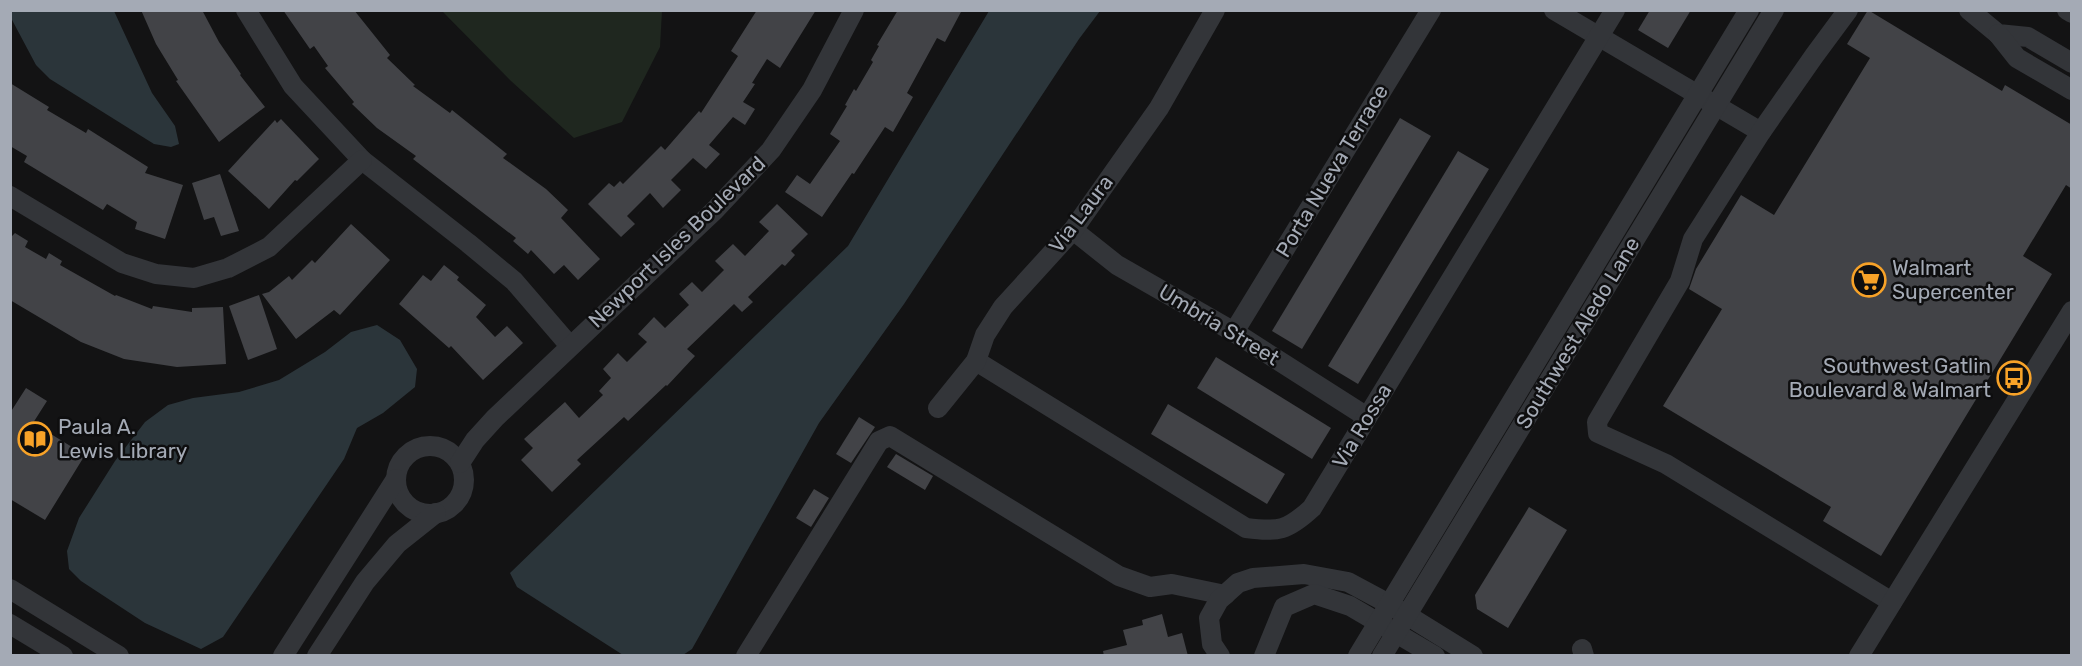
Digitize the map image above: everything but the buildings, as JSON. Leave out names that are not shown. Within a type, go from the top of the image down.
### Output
[{"type":"street","name":"Newport Isles Boulevard","points":[[246,10],[293,86],[362,160],[514,281],[570,346]]},
{"type":"street","name":"Newport Isles Boulevard","points":[[460,463],[475,440],[495,418],[716,210],[771,150],[812,90],[854,10]]},
{"type":"street","name":"Via Laura","points":[[938,408],[976,361],[985,335],[1003,307],[1073,230],[1159,108],[1215,10]]},
{"type":"street","name":"Porta Nueva Terrace","points":[[1234,332],[1431,10]]},
{"type":"street","points":[[1554,10],[1761,132]]},
{"type":"street","name":"Via Rossa","points":[[976,361],[1246,528],[1272,531],[1295,524],[1312,508],[1615,10]]},
{"type":"street","name":"Southwest Aledo Lane","points":[[1358,656],[1749,10]]},
{"type":"street","name":"Southwest Aledo Lane","points":[[1382,656],[1774,10]]},
{"type":"street","points":[[1848,10],[1761,132],[1693,239],[1680,281],[1597,422],[1598,433],[1666,464],[1892,602]]},
{"type":"street","points":[[1970,10],[1998,34],[2017,58],[2072,90]]},
{"type":"street","points":[[2067,10],[2072,13]]},
{"type":"street","points":[[1998,34],[2028,36],[2072,63]]},
{"type":"street","points":[[10,196],[122,263],[156,274],[195,278],[228,267],[269,248],[362,160]]},
{"type":"street","name":"Umbria Street","points":[[1073,230],[1117,265],[1234,332],[1367,417]]},
{"type":"street","points":[[1859,656],[2072,311]]},
{"type":"street","name":"Newport Isles Boulevard","points":[[446,449],[484,422],[495,418]]},
{"type":"street","points":[[746,656],[879,441],[890,436],[1119,576],[1150,587],[1172,584],[1225,595]]},
{"type":"street","points":[[301,627],[321,648],[365,582],[397,544],[436,513],[447,509],[459,497],[464,474],[455,456],[446,449],[422,446],[404,457],[398,467],[396,479],[398,490],[407,505],[424,513],[436,513]]},
{"type":"street","points":[[283,656],[396,479]]},
{"type":"street","points":[[1220,656],[1212,644],[1209,618],[1219,600],[1238,583],[1253,578],[1304,574],[1348,582],[1389,604],[1473,656]]},
{"type":"street","points":[[1276,576],[1286,606]]},
{"type":"street","points":[[10,589],[119,656]]},
{"type":"street","points":[[1264,656],[1284,607],[1314,594],[1350,606],[1434,656]]},
{"type":"street","points":[[10,624],[63,656]]},
{"type":"shaded area","points":[[10,11],[114,11],[152,93],[175,126],[179,144],[171,147],[154,144],[50,79],[36,65],[11,18]]},
{"type":"shaded area","points":[[442,11],[662,11],[660,47],[622,122],[574,138],[511,81]]},
{"type":"shaded area","points":[[989,11],[1100,11],[1079,39],[904,304],[819,423],[692,649],[683,655],[623,655],[517,587],[510,573],[848,246]]},
{"type":"shaded area","points":[[377,325],[400,340],[417,369],[415,387],[383,413],[357,428],[344,459],[223,637],[201,649],[145,623],[81,581],[69,569],[67,551],[79,518],[115,461],[145,422],[168,405],[193,398],[239,392],[279,380],[325,352],[351,332]]},
{"type":"place","name":"Walmart Supercenter","points":[[1869,280]]},
{"type":"place","name":"Southwest Gatlin Boulevard & Walmart","points":[[2014,378]]},
{"type":"place","name":"Paula A. Lewis Library","points":[[35,439]]}]
